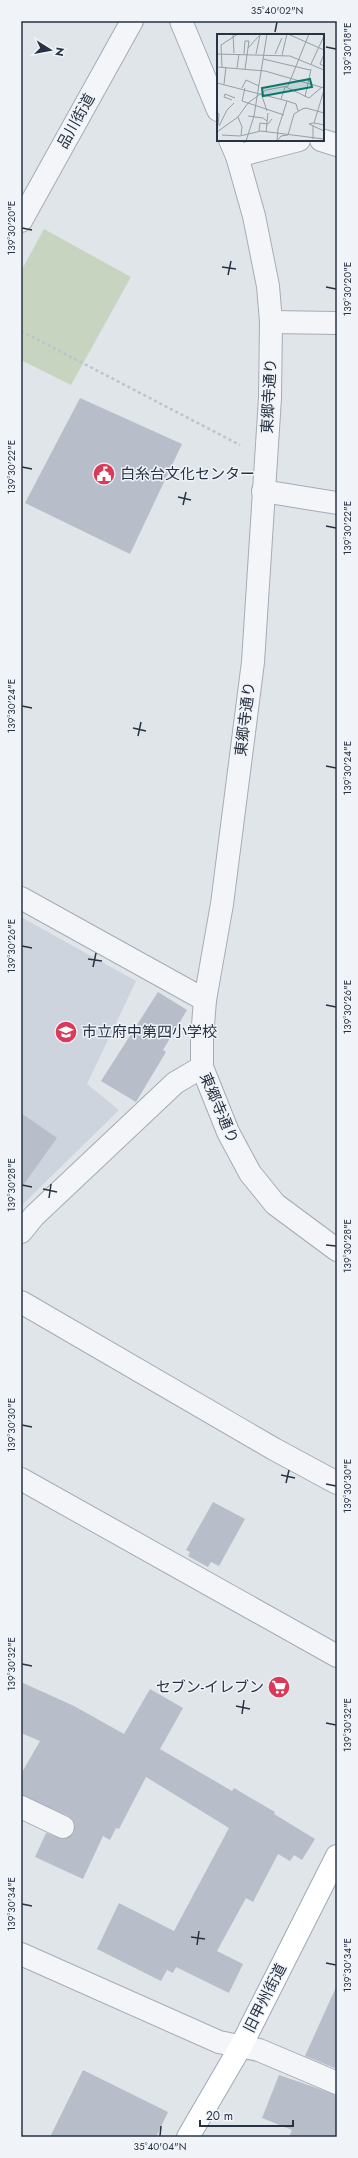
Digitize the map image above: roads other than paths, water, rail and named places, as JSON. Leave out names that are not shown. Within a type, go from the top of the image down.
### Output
[{"type":"main road","name":"旧甲州街道","points":[[188,2137],[241,2046],[337,1856]]},
{"type":"street","name":"品川街道","points":[[21,221],[132,21]]},
{"type":"street","points":[[181,21],[217,108]]},
{"type":"street","points":[[233,148],[292,141]]},
{"type":"street","points":[[324,141],[337,146]]},
{"type":"street","name":"東郷寺通り","points":[[233,148],[254,216],[268,286],[271,322],[270,398],[253,662],[222,904],[205,1000],[202,1038],[202,1067],[228,1132],[250,1173],[275,1204],[337,1250]]},
{"type":"street","points":[[271,322],[337,323]]},
{"type":"street","points":[[263,492],[337,503]]},
{"type":"street","points":[[21,898],[205,1000]]},
{"type":"street","points":[[21,1232],[34,1216],[175,1083],[202,1067]]},
{"type":"street","points":[[21,1302],[274,1449],[337,1483]]},
{"type":"street","points":[[21,1479],[337,1656]]},
{"type":"street","points":[[21,1807],[63,1827]]},
{"type":"street","points":[[21,1954],[219,2042],[259,2050],[337,2083]]},
{"type":"place","name":"白糸台文化センター","points":[[104,474]]},
{"type":"place","name":"市立府中第四小学校","points":[[66,1032]]},
{"type":"place","name":"セブン-イレブン","points":[[279,1687]]}]
